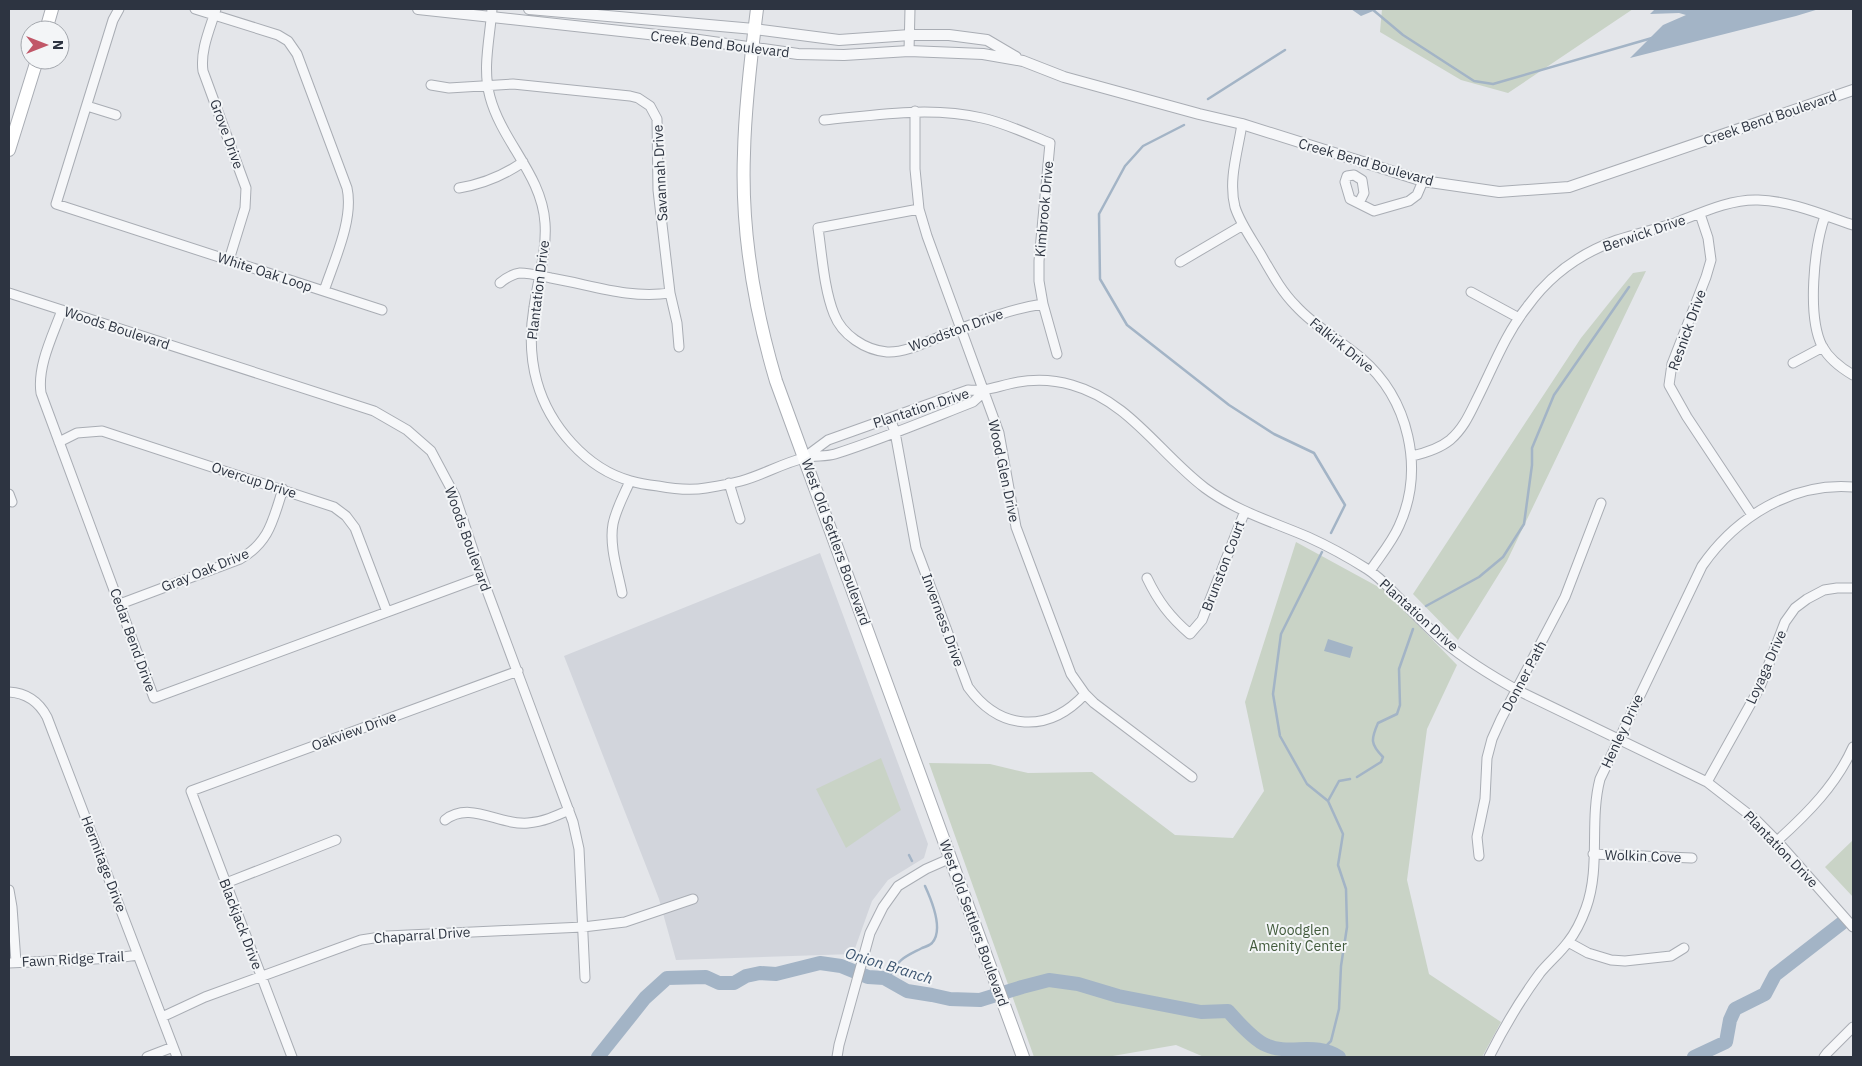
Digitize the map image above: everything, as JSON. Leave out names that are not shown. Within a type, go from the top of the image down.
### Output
[{"type":"main road","name":"West Old Settlers Boulevard","points":[[757,9],[752,47],[744,175],[747,235],[752,283],[758,316],[771,365],[1023,1057]]},
{"type":"main road","points":[[9,150],[34,70]]},
{"type":"street","name":"White Oak Loop","points":[[119,9],[112,20],[56,204],[324,291],[348,219],[349,204],[346,188],[297,54],[288,41],[278,35],[215,12],[195,9]]},
{"type":"street","name":"Creek Bend Boulevard","points":[[418,9],[492,12],[807,54],[909,51],[983,54],[1023,61]]},
{"type":"street","name":"Creek Bend Boulevard","points":[[529,9],[754,29],[839,40],[949,34],[987,40],[1023,61],[1064,76],[1199,114],[1242,124],[1423,181],[1499,192],[1569,187],[1853,90]]},
{"type":"street","points":[[909,51],[910,9]]},
{"type":"street","name":"Grove Drive","points":[[215,12],[204,50],[203,71],[243,178],[247,198],[228,260]]},
{"type":"street","name":"Plantation Drive","points":[[492,12],[486,59],[488,84],[497,116],[536,187],[545,220],[545,246],[532,326],[531,344],[536,376],[544,400],[559,427],[580,451],[606,470],[630,481],[675,489],[704,489],[742,481],[805,457],[833,454],[973,402],[985,391]]},
{"type":"street","name":"Savannah Drive","points":[[430,85],[449,88],[488,84],[513,84],[630,96],[644,101],[650,106],[657,119],[658,190],[670,293],[677,323],[679,347]]},
{"type":"street","points":[[87,106],[116,115]]},
{"type":"street","name":"Kimbrook Drive","points":[[824,120],[915,112],[942,112],[983,118],[1005,124],[1050,143],[1039,261],[1039,281],[1043,304],[1057,354]]},
{"type":"street","name":"Wood Glen Drive","points":[[915,112],[915,169],[919,209],[927,236],[999,433],[1016,527],[1065,661],[1071,674],[1085,694],[1192,777]]},
{"type":"street","name":"Falkirk Drive","points":[[1242,124],[1233,180],[1233,193],[1235,205],[1243,225],[1279,286],[1296,306],[1362,358],[1384,383],[1395,400],[1409,437],[1412,456],[1411,488],[1404,515],[1392,539],[1370,571]]},
{"type":"street","points":[[459,188],[490,181],[523,162]]},
{"type":"street","points":[[1359,203],[1374,211],[1410,201],[1417,195],[1423,181]]},
{"type":"street","name":"Berwick Drive","points":[[1412,456],[1433,450],[1459,432],[1470,416],[1519,318],[1550,281],[1582,256],[1619,240],[1714,208],[1756,200],[1778,202],[1853,225]]},
{"type":"street","name":"Woodston Drive","points":[[919,209],[818,228],[830,300],[834,315],[844,332],[865,346],[886,352],[912,348],[1004,313],[1043,304]]},
{"type":"street","name":"Resnick Drive","points":[[1700,214],[1708,238],[1711,260],[1672,364],[1668,385],[1752,515]]},
{"type":"street","points":[[1825,216],[1818,241],[1815,280],[1817,332],[1823,347],[1836,363],[1853,375]]},
{"type":"street","points":[[1180,262],[1243,225]]},
{"type":"street","points":[[500,283],[507,277],[520,273],[623,294],[643,296],[670,293]]},
{"type":"street","points":[[324,291],[382,310]]},
{"type":"street","points":[[1471,292],[1519,318]]},
{"type":"street","name":"Woods Boulevard","points":[[9,293],[374,410],[395,422],[431,451],[455,496],[482,577],[577,835],[585,978]]},
{"type":"street","name":"Cedar Bend Drive","points":[[62,310],[42,366],[40,376],[41,393],[154,698],[482,577]]},
{"type":"street","points":[[1794,362],[1823,347]]},
{"type":"street","name":"Plantation Drive","points":[[805,457],[828,440],[968,390],[985,391],[1010,384],[1037,381],[1070,384],[1095,393],[1128,415],[1204,487],[1226,502],[1309,537],[1370,571],[1445,642],[1490,674],[1517,690],[1707,782],[1756,820],[1853,927]]},
{"type":"street","name":"Inverness Drive","points":[[890,418],[895,432],[914,542],[968,687],[992,712],[1024,722],[1052,718],[1076,704],[1085,694]]},
{"type":"street","name":"Overcup Drive","points":[[59,442],[77,433],[102,431],[329,504],[346,516],[355,528],[387,612]]},
{"type":"street","points":[[622,593],[613,542],[613,526],[615,515],[630,481]]},
{"type":"street","points":[[729,484],[740,520]]},
{"type":"street","name":"Henley Drive","points":[[1489,1057],[1519,1001],[1543,969],[1568,942],[1581,919],[1590,894],[1596,794],[1600,779],[1702,566],[1724,537],[1752,515],[1779,500],[1825,487],[1853,487]]},
{"type":"street","name":"Gray Oak Drive","points":[[120,604],[249,554],[261,543],[270,529],[283,489]]},
{"type":"street","name":"Donner Path","points":[[1478,856],[1477,837],[1485,799],[1487,758],[1495,732],[1565,597],[1601,503]]},
{"type":"street","name":"Brunston Court","points":[[1147,578],[1158,600],[1190,634],[1202,620],[1245,511]]},
{"type":"street","name":"Loyaga Drive","points":[[1707,782],[1760,687],[1785,622],[1796,608],[1824,590],[1853,588]]},
{"type":"street","name":"Oakview Drive","points":[[191,791],[518,671]]},
{"type":"street","name":"Hermitage Drive","points":[[9,692],[29,697],[38,704],[47,717],[177,1057]]},
{"type":"street","points":[[1777,841],[1820,800],[1836,780],[1853,747]]},
{"type":"street","name":"Blackjack Drive","points":[[191,791],[292,1057]]},
{"type":"street","points":[[445,820],[458,812],[468,811],[505,821],[528,824],[545,820],[569,810]]},
{"type":"street","points":[[226,883],[336,840]]},
{"type":"street","name":"Wolkin Cove","points":[[1593,854],[1692,858]]},
{"type":"street","points":[[837,1057],[870,933],[883,907],[898,886],[926,869],[951,858]]},
{"type":"street","points":[[9,890],[12,906],[12,963]]},
{"type":"street","name":"Chaparral Drive","points":[[162,1017],[205,997],[345,945],[373,938],[625,922],[693,899]]},
{"type":"street","points":[[1568,942],[1588,953],[1611,960],[1625,961],[1671,956],[1684,948]]},
{"type":"street","name":"Fawn Ridge Trail","points":[[12,963],[116,958],[138,955]]},
{"type":"street","points":[[1824,1057],[1853,1027]]},
{"type":"street","points":[[148,1057],[173,1047]]},
{"type":"shaded area","points":[[820,553],[928,844],[924,858],[888,880],[872,901],[853,954],[676,960],[659,899],[564,656]]},
{"type":"green space","points":[[1382,9],[1633,9],[1508,93],[1461,80],[1380,32]]},
{"type":"green space","points":[[1646,271],[1507,561],[1458,640],[1413,594],[1581,338],[1633,273]]},
{"type":"green space","name":"Woodglen Amenity Center","points":[[1296,542],[1384,590],[1457,665],[1427,729],[1407,880],[1429,974],[1501,1022],[1482,1057],[1204,1057],[1176,1045],[1107,1057],[1034,1057],[929,763],[990,764],[1028,773],[1092,772],[1175,835],[1233,838],[1264,791],[1245,702]]},
{"type":"green space","points":[[881,758],[901,810],[846,848],[816,789]]},
{"type":"green space","points":[[1853,840],[1853,897],[1825,867]]},
{"type":"water","points":[[1351,9],[1378,9],[1361,16]]},
{"type":"water","points":[[1655,9],[1819,9],[1630,58],[1663,25],[1686,15],[1679,13],[1650,14]]},
{"type":"water","points":[[1328,639],[1353,647],[1350,658],[1324,651]]},
{"type":"waterway","points":[[1372,9],[1403,35],[1474,81],[1493,84],[1652,38]]},
{"type":"waterway","points":[[1208,99],[1285,50]]},
{"type":"waterway","points":[[1184,125],[1143,146],[1125,166],[1099,214],[1100,279],[1127,325],[1229,405],[1274,434],[1314,453],[1345,505],[1331,533]]},
{"type":"waterway","points":[[1426,606],[1479,577],[1503,557],[1524,524],[1532,465],[1532,448],[1554,395],[1629,287]]},
{"type":"waterway","points":[[1322,552],[1281,634],[1273,694],[1280,736],[1307,784],[1328,801]]},
{"type":"waterway","points":[[1357,777],[1381,762],[1383,757],[1374,745],[1373,737],[1378,723],[1397,714],[1400,705],[1399,669],[1413,629]]},
{"type":"waterway","points":[[1323,1049],[1331,1041],[1339,1009],[1341,966],[1347,927],[1346,889],[1338,865],[1343,834],[1328,801],[1339,781],[1350,779]]},
{"type":"waterway","points":[[909,855],[912,861]]},
{"type":"waterway","points":[[884,978],[890,976],[896,965],[903,959],[932,943],[935,937],[937,923],[925,886]]},
{"type":"waterway","name":"Onion Branch","points":[[1694,1057],[1726,1042],[1730,1020],[1735,1009],[1765,994],[1775,975],[1842,923]]},
{"type":"waterway","name":"Onion Branch","points":[[598,1057],[645,998],[667,978],[706,977],[719,983],[734,983],[746,976],[760,973],[776,974],[820,963],[841,966],[868,977],[884,978],[907,991],[950,999],[980,1000],[1049,980],[1078,984],[1118,996],[1201,1012],[1228,1011],[1251,1035],[1266,1045],[1284,1049],[1321,1050],[1339,1057]]}]
